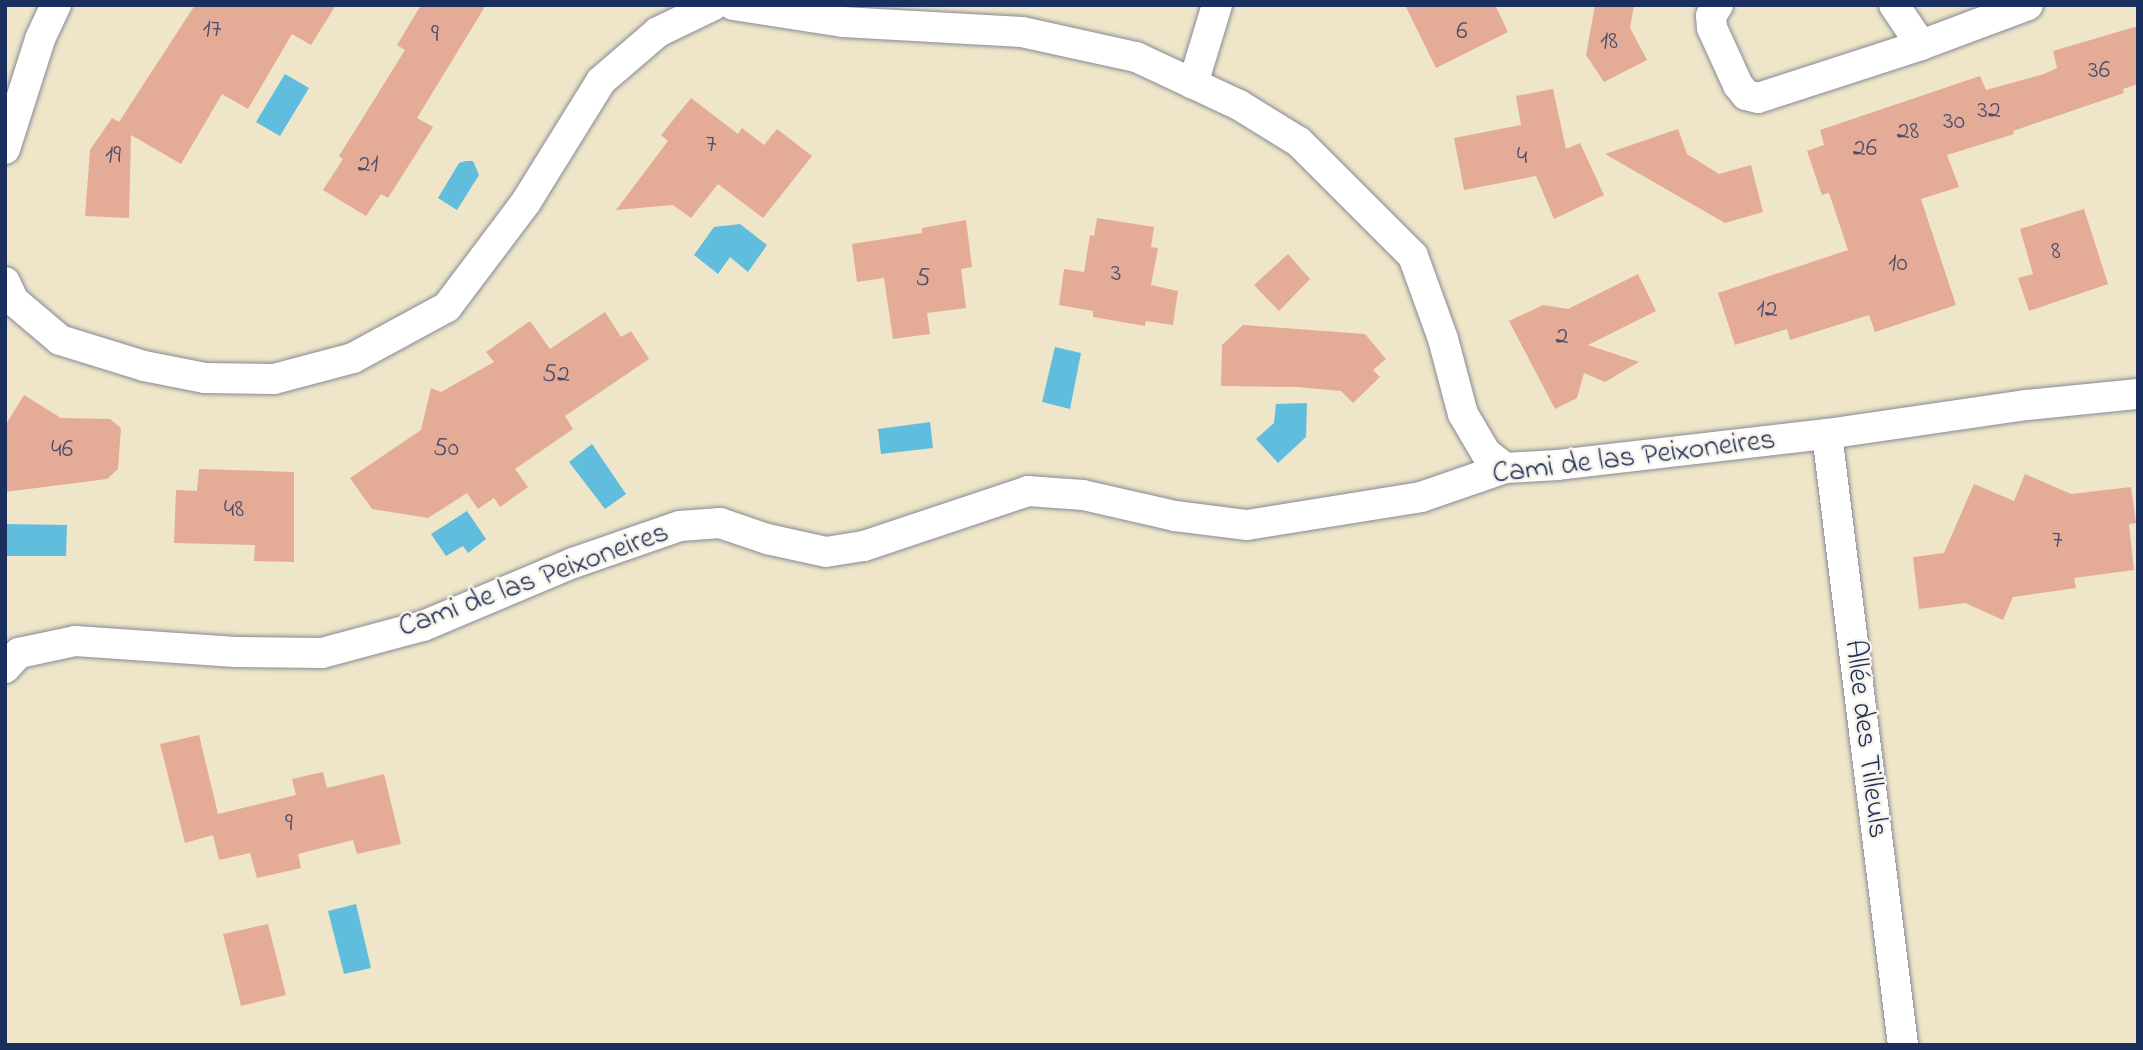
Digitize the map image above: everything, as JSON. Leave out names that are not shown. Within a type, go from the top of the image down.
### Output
[{"type":"street","points":[[5,149],[40,39],[56,5]]},
{"type":"street","points":[[5,282],[14,301],[60,340],[144,366],[205,378],[274,379],[352,358],[447,307],[526,202],[601,80],[658,32],[714,5]]},
{"type":"street","points":[[733,5],[843,22],[1021,32],[1136,57],[1239,104],[1299,142],[1413,256],[1443,339],[1463,414],[1486,453],[1506,468]]},
{"type":"street","points":[[1193,84],[1217,5]]},
{"type":"street","points":[[1718,5],[1711,16],[1712,29],[1738,85],[1746,95],[1758,99],[1921,45],[2028,5]]},
{"type":"street","points":[[1894,5],[1921,45]]},
{"type":"street","name":"Cami de las Peixoneires","points":[[5,668],[19,653],[75,641],[236,652],[322,653],[423,626],[573,563],[680,526],[720,523],[768,539],[826,552],[864,546],[1028,491],[1083,495],[1175,516],[1247,525],[1422,497],[1506,468],[1558,465],[1827,434],[2027,405],[2138,394]]},
{"type":"street","name":"Allée des Tilleuls","points":[[1827,434],[1903,1045]]},
{"type":"water","points":[[285,74],[309,88],[280,136],[256,122]]},
{"type":"water","points":[[473,161],[479,175],[457,210],[438,198],[459,163]]},
{"type":"water","points":[[740,224],[767,245],[748,272],[730,257],[718,274],[694,255],[714,227]]},
{"type":"water","points":[[1055,347],[1081,353],[1070,409],[1042,402]]},
{"type":"water","points":[[1307,403],[1306,437],[1278,463],[1256,439],[1274,423],[1276,404]]},
{"type":"water","points":[[930,422],[933,448],[881,454],[878,429]]},
{"type":"water","points":[[592,444],[626,494],[605,509],[569,462]]},
{"type":"water","points":[[467,511],[486,539],[468,553],[463,546],[446,556],[431,534]]},
{"type":"water","points":[[5,524],[67,525],[66,556],[5,556]]},
{"type":"water","points":[[356,904],[371,968],[344,974],[328,911]]},
{"type":"building","points":[[195,5],[336,5],[311,45],[292,34],[248,109],[222,94],[181,164],[131,135],[129,218],[85,216],[90,150],[112,118],[119,122]]},
{"type":"building","points":[[421,5],[486,5],[417,118],[433,127],[388,198],[381,194],[366,216],[323,190],[343,159],[339,156],[405,50],[397,45]]},
{"type":"building","points":[[1405,5],[1495,5],[1508,32],[1436,68]]},
{"type":"building","points":[[1595,5],[1634,5],[1630,28],[1647,60],[1604,82],[1586,55]]},
{"type":"building","points":[[2138,26],[2138,84],[2123,89],[2124,93],[2013,131],[2014,134],[1947,155],[1959,187],[1921,199],[1956,305],[1875,332],[1869,315],[1790,340],[1787,329],[1735,345],[1718,293],[1848,250],[1829,193],[1822,195],[1807,151],[1824,145],[1820,130],[1980,76],[1986,90],[2044,74],[2057,68],[2053,51]]},
{"type":"building","points":[[1553,89],[1566,149],[1580,143],[1604,195],[1554,219],[1536,176],[1464,190],[1454,138],[1521,125],[1516,96]]},
{"type":"building","points":[[691,98],[738,134],[742,128],[764,145],[777,129],[812,156],[763,218],[718,184],[691,218],[673,205],[616,210],[668,141],[661,135]]},
{"type":"building","points":[[1678,129],[1687,154],[1719,174],[1751,165],[1763,212],[1725,223],[1605,154]]},
{"type":"building","points":[[2084,209],[2108,284],[2029,311],[2018,278],[2033,274],[2020,229]]},
{"type":"building","points":[[1097,218],[1154,227],[1151,247],[1158,248],[1151,285],[1178,291],[1173,325],[1146,321],[1145,326],[1093,317],[1093,311],[1059,305],[1064,269],[1084,272],[1090,235],[1094,236]]},
{"type":"building","points":[[966,220],[972,267],[961,269],[966,308],[927,313],[930,334],[893,339],[884,278],[857,282],[852,244],[922,233],[922,228]]},
{"type":"building","points":[[1288,254],[1310,279],[1279,311],[1254,285]]},
{"type":"building","points":[[1638,274],[1656,311],[1588,345],[1639,362],[1605,382],[1584,373],[1577,398],[1555,409],[1509,321],[1543,305],[1568,309]]},
{"type":"building","points":[[605,312],[621,337],[631,331],[649,359],[565,416],[573,429],[515,469],[528,487],[500,507],[494,498],[478,509],[467,493],[428,518],[372,509],[350,478],[421,430],[431,388],[441,392],[494,362],[486,352],[530,321],[550,349]]},
{"type":"building","points":[[1243,325],[1365,334],[1386,359],[1373,370],[1380,377],[1353,403],[1341,391],[1297,387],[1221,386],[1222,345]]},
{"type":"building","points":[[24,395],[61,418],[110,419],[121,428],[118,469],[107,479],[5,492],[5,426]]},
{"type":"building","points":[[199,469],[294,472],[294,562],[254,561],[255,545],[174,543],[176,490],[197,491]]},
{"type":"building","points":[[2025,474],[2071,494],[2131,487],[2136,523],[2129,524],[2134,570],[2074,578],[2076,588],[2013,597],[2003,620],[1965,603],[1919,609],[1913,557],[1944,553],[1974,484],[2014,501]]},
{"type":"building","points":[[199,735],[218,814],[296,795],[292,779],[323,772],[327,788],[384,774],[401,844],[357,854],[353,840],[298,854],[301,868],[257,878],[250,853],[219,860],[213,835],[185,843],[160,744]]},
{"type":"building","points":[[268,924],[286,995],[241,1006],[223,934]]}]
